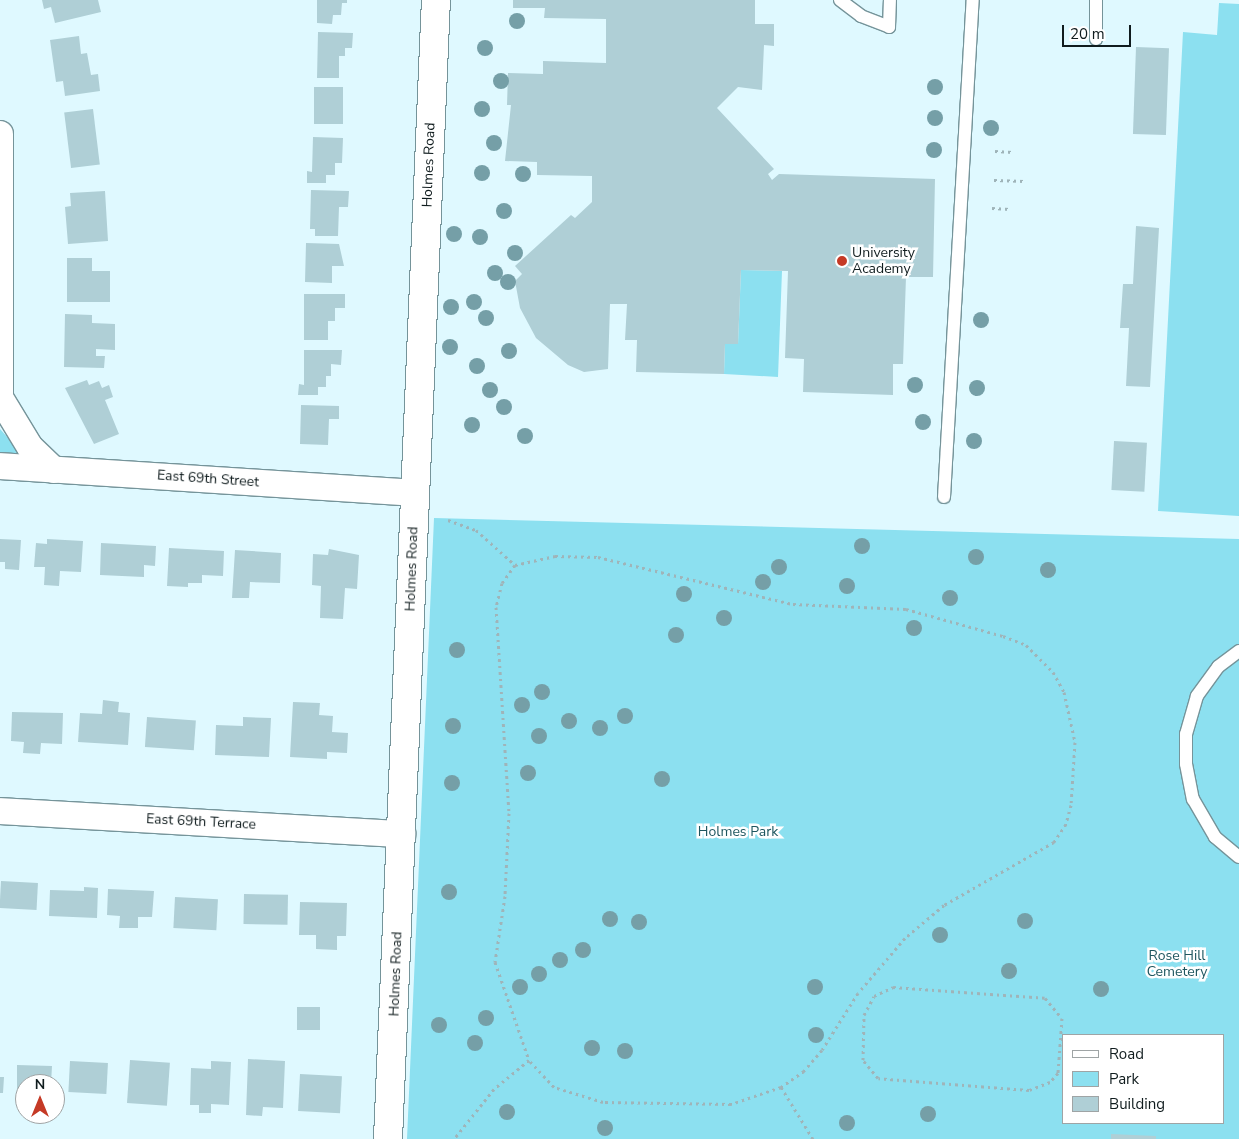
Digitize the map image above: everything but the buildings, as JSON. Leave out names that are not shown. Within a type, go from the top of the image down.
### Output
[{"type":"main road","name":"Holmes Road","points":[[388,1139],[436,0]]},
{"type":"street","points":[[0,134],[1,403],[30,447],[54,470]]},
{"type":"street","name":"East 69th Street","points":[[0,466],[415,493]]},
{"type":"street","name":"East 69th Terrace","points":[[0,810],[402,834]]},
{"type":"lane","points":[[840,0],[861,16],[888,27],[890,0]]},
{"type":"lane","points":[[944,497],[973,0]]},
{"type":"lane","points":[[1096,0],[1096,38]]},
{"type":"lane","points":[[1239,651],[1218,667],[1197,696],[1186,734],[1186,764],[1194,799],[1216,837],[1239,857]]},
{"type":"path","points":[[995,151],[1013,152]]},
{"type":"path","points":[[994,180],[1024,181]]},
{"type":"path","points":[[992,208],[1010,209]]},
{"type":"path","points":[[448,520],[476,530],[515,565]]},
{"type":"path","points":[[555,556],[598,557],[793,604],[906,608],[1026,645],[1053,672],[1064,692],[1072,719],[1075,774],[1066,824],[1058,836],[1038,855],[944,905],[910,933],[858,992],[822,1050],[804,1071],[780,1087],[753,1100],[724,1104],[603,1102],[554,1087],[529,1060],[495,962],[505,896],[509,812],[496,607],[502,583],[515,565],[555,556]]},
{"type":"path","points":[[893,987],[1028,993],[1056,1006],[1062,1018],[1061,1056],[1050,1082],[1029,1090],[959,1085],[892,1082],[869,1070],[862,1054],[864,1015],[874,996],[893,987]]},
{"type":"path","points":[[454,1139],[494,1089],[529,1060]]},
{"type":"path","points":[[780,1087],[813,1139]]},
{"type":"green space","points":[[1219,3],[1239,4],[1239,516],[1158,511],[1183,32],[1217,35]]},
{"type":"green space","points":[[741,270],[782,271],[778,377],[724,374],[725,344],[738,344]]},
{"type":"green space","points":[[0,429],[18,449],[16,455],[0,458]]},
{"type":"green space","name":"Holmes Park","points":[[434,518],[1239,539],[1239,1139],[407,1139]]},
{"type":"place","name":"University Academy","points":[[842,261]]},
{"type":"park label","name":"Rose Hill Cemetery","points":[[1177,964]]}]
